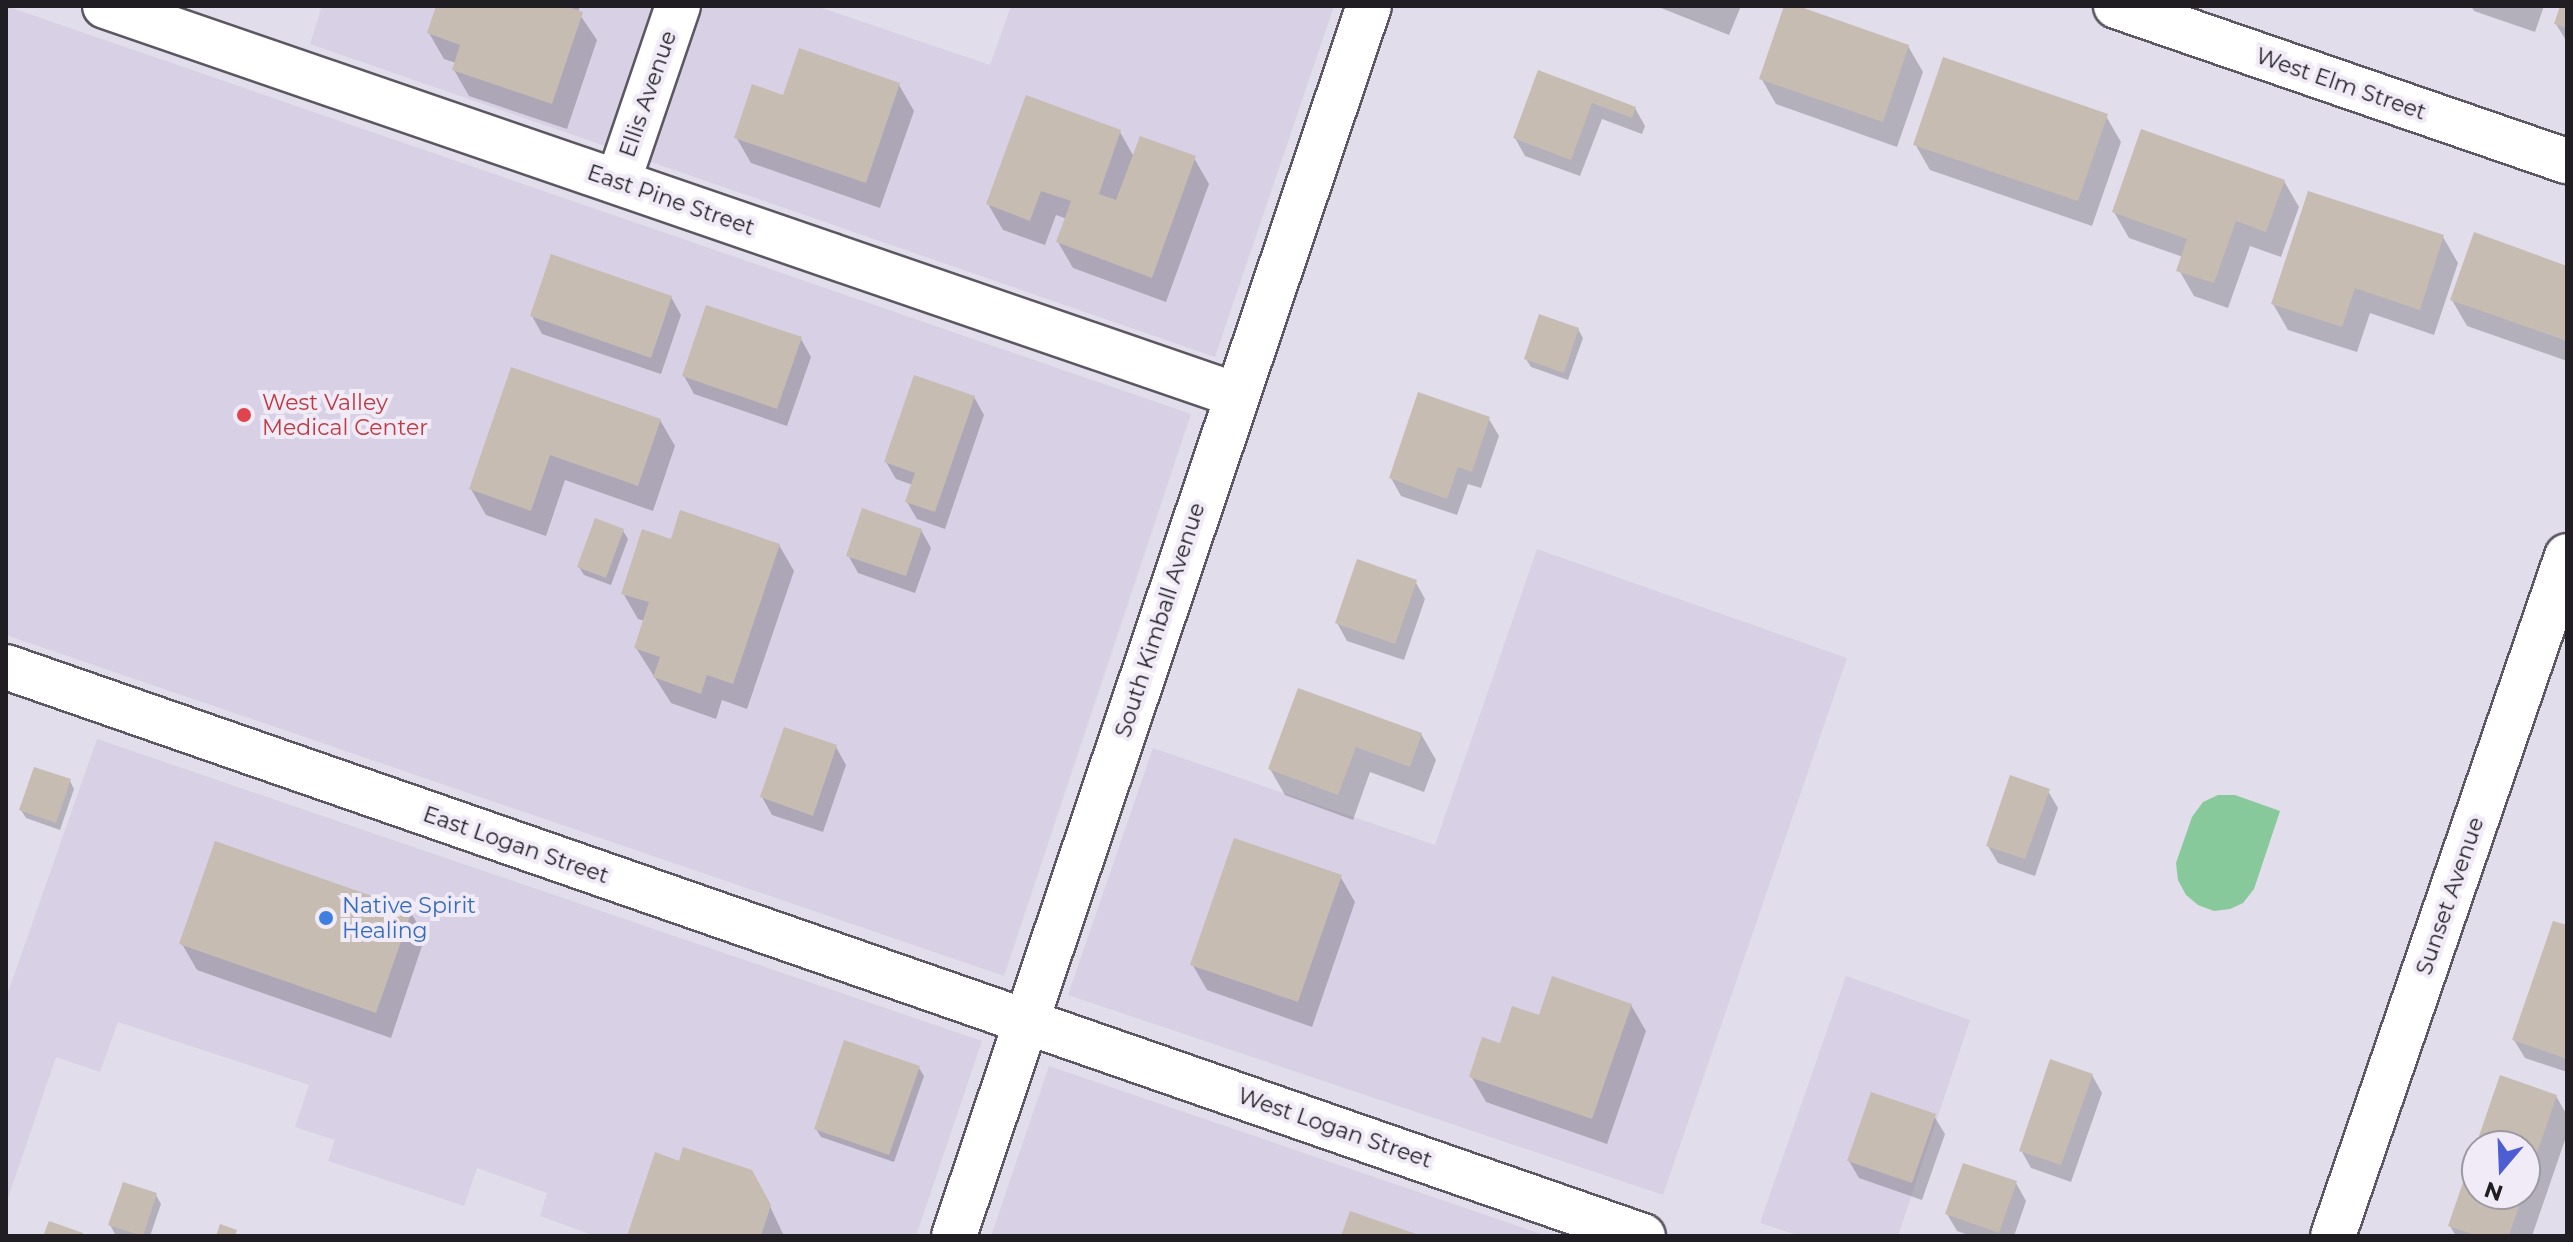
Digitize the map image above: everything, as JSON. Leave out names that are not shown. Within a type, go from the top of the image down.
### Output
[{"type":"street","name":"East Pine Street","points":[[105,6],[1236,395]]},
{"type":"street","name":"Ellis Avenue","points":[[618,182],[678,6]]},
{"type":"street","name":"South Kimball Avenue","points":[[954,1236],[1369,6]]},
{"type":"street","name":"West Elm Street","points":[[2116,6],[2567,161]]},
{"type":"street","name":"Sunset Avenue","points":[[2333,1236],[2567,556]]},
{"type":"street","name":"East Logan Street","points":[[6,667],[1026,1022]]},
{"type":"street","name":"West Logan Street","points":[[1026,1022],[1643,1236]]},
{"type":"shaded area","points":[[6,6],[1191,414],[1004,976],[6,635]]},
{"type":"shaded area","points":[[322,6],[816,6],[990,65],[1011,6],[1334,6],[1215,357],[310,44]]},
{"type":"shaded area","points":[[1537,549],[1847,658],[1663,1195],[1068,995],[1153,748],[1435,845]]},
{"type":"shaded area","points":[[97,739],[982,1041],[916,1236],[595,1236],[540,1216],[547,1193],[477,1168],[464,1206],[328,1161],[335,1140],[295,1127],[309,1085],[118,1022],[100,1072],[56,1057],[6,1204],[6,998]]},
{"type":"shaded area","points":[[1846,976],[1970,1020],[1898,1236],[1800,1236],[1760,1223]]},
{"type":"shaded area","points":[[1049,1066],[1547,1236],[991,1236]]},
{"type":"green space","points":[[2218,795],[2235,795],[2280,811],[2254,889],[2243,903],[2214,911],[2198,905],[2186,895],[2178,880],[2176,863],[2192,817],[2203,802]]},
{"type":"building","points":[[436,6],[565,6],[583,12],[552,104],[452,70],[460,45],[427,33]]},
{"type":"building","points":[[1784,6],[1798,6],[1909,45],[1883,122],[1759,79]]},
{"type":"building","points":[[2560,6],[2567,6],[2567,28],[2554,24]]},
{"type":"building","points":[[799,48],[900,83],[866,183],[734,138],[752,84],[783,95]]},
{"type":"building","points":[[1943,57],[2108,114],[2078,201],[1913,145]]},
{"type":"building","points":[[1538,70],[1636,107],[1632,118],[1592,103],[1571,160],[1513,138]]},
{"type":"building","points":[[1026,95],[1121,130],[1099,194],[1116,200],[1140,136],[1196,156],[1152,278],[1056,242],[1071,201],[1041,191],[1030,221],[986,204]]},
{"type":"building","points":[[2141,129],[2285,180],[2266,232],[2236,221],[2214,283],[2176,271],[2187,239],[2112,212]]},
{"type":"building","points":[[2308,191],[2444,235],[2420,310],[2355,288],[2342,327],[2271,304]]},
{"type":"building","points":[[2474,232],[2567,266],[2567,341],[2450,300]]},
{"type":"building","points":[[551,254],[672,296],[651,358],[530,316]]},
{"type":"building","points":[[706,305],[802,337],[777,409],[682,376]]},
{"type":"building","points":[[1539,314],[1579,328],[1564,373],[1524,359]]},
{"type":"building","points":[[511,367],[661,419],[638,486],[550,455],[531,511],[469,489]]},
{"type":"building","points":[[914,375],[975,396],[935,512],[905,502],[915,473],[884,462]]},
{"type":"building","points":[[1418,392],[1490,417],[1472,472],[1458,467],[1447,499],[1389,478]]},
{"type":"building","points":[[862,508],[922,529],[906,576],[846,556]]},
{"type":"building","points":[[680,510],[780,544],[733,684],[707,675],[701,694],[653,677],[660,657],[634,648],[649,602],[621,594],[642,529],[671,539]]},
{"type":"building","points":[[595,518],[624,529],[606,578],[577,567]]},
{"type":"building","points":[[1357,559],[1417,580],[1395,644],[1335,623]]},
{"type":"building","points":[[1298,688],[1422,733],[1410,767],[1356,747],[1338,795],[1268,769]]},
{"type":"building","points":[[784,727],[837,745],[813,816],[760,797]]},
{"type":"building","points":[[34,767],[71,779],[56,823],[19,810]]},
{"type":"building","points":[[2010,775],[2050,789],[2025,859],[1986,846]]},
{"type":"building","points":[[1234,838],[1342,875],[1298,1002],[1190,965]]},
{"type":"building","points":[[215,841],[412,910],[376,1013],[179,944]]},
{"type":"building","points":[[2553,921],[2567,925],[2567,1059],[2512,1040]]},
{"type":"building","points":[[1552,976],[1632,1004],[1592,1119],[1469,1077],[1482,1037],[1500,1043],[1512,1006],[1539,1015]]},
{"type":"building","points":[[844,1040],[920,1066],[889,1155],[814,1129]]},
{"type":"building","points":[[2050,1059],[2093,1074],[2061,1165],[2019,1151]]},
{"type":"building","points":[[2500,1075],[2557,1095],[2541,1141],[2541,1130],[2481,1130]]},
{"type":"building","points":[[1871,1092],[1936,1114],[1912,1183],[1847,1161]]},
{"type":"building","points":[[683,1147],[752,1170],[771,1205],[761,1236],[627,1236],[655,1152],[679,1161]]},
{"type":"building","points":[[1963,1163],[2017,1181],[1999,1233],[1945,1214]]},
{"type":"building","points":[[123,1182],[157,1193],[143,1236],[108,1225]]},
{"type":"building","points":[[2461,1188],[2461,1210],[2518,1210],[2509,1236],[2478,1236],[2448,1226]]},
{"type":"building","points":[[1350,1211],[1422,1236],[1341,1236]]},
{"type":"building","points":[[49,1221],[83,1233],[82,1236],[43,1236]]},
{"type":"building","points":[[220,1224],[237,1230],[235,1236],[216,1236]]},
{"type":"place","name":"West Valley Medical Center","points":[[244,415]]},
{"type":"place","name":"Native Spirit Healing","points":[[326,918]]}]
